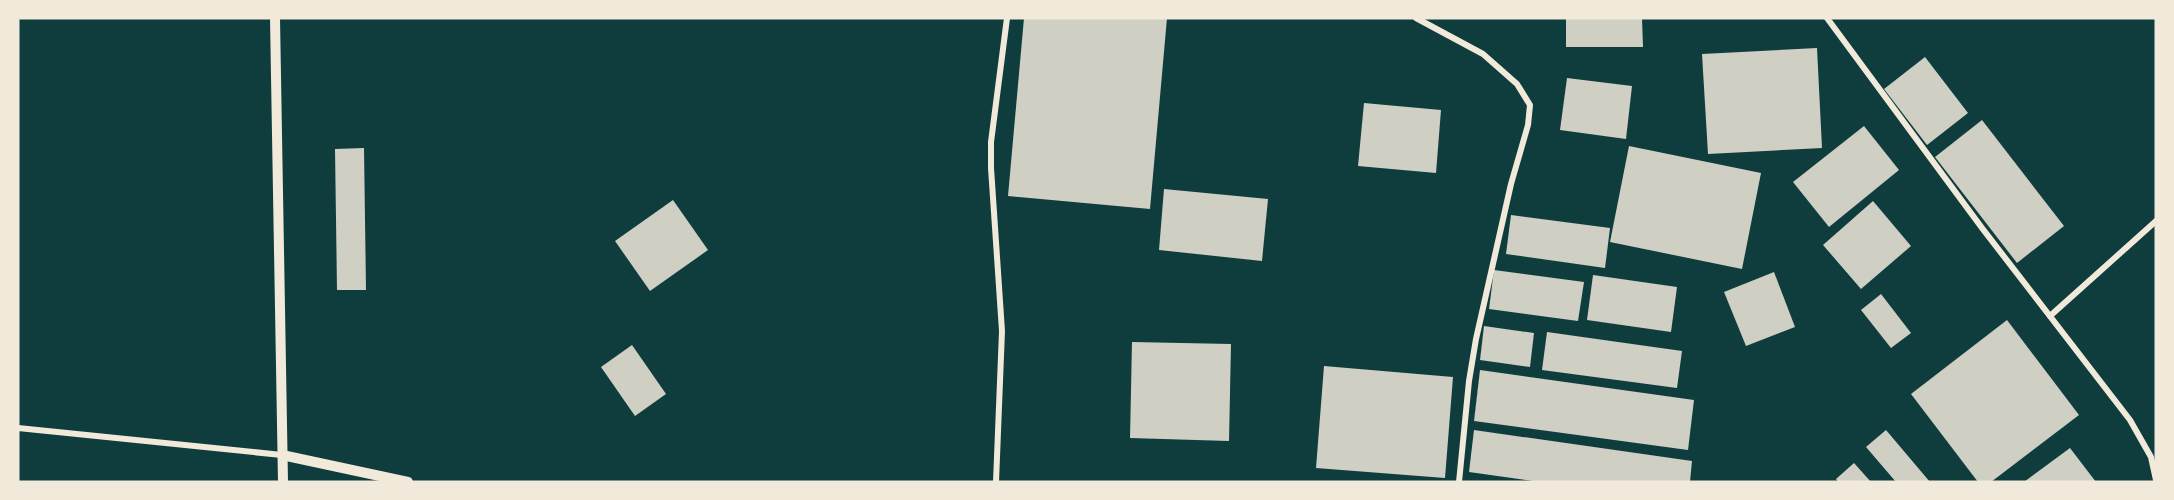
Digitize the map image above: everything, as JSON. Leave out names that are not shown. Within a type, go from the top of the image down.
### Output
[{"type":"street","points":[[275,18],[283,482]]},
{"type":"street","points":[[996,482],[1002,331],[991,168],[1007,18]]},
{"type":"street","points":[[1416,18],[1483,54],[1516,84],[1530,105],[1528,125],[1511,184],[1476,339],[1469,381],[1459,482]]},
{"type":"street","points":[[1827,18],[2130,420],[2151,457],[2156,480]]},
{"type":"street","points":[[2050,316],[2156,221]]},
{"type":"street","points":[[18,428],[282,455],[408,482]]},
{"type":"building","points":[[1024,18],[1167,18],[1150,209],[1008,196]]},
{"type":"building","points":[[1566,18],[1642,18],[1643,47],[1566,47]]},
{"type":"building","points":[[1817,48],[1822,148],[1708,154],[1702,54]]},
{"type":"building","points":[[1925,57],[1968,113],[1927,145],[1884,89]]},
{"type":"building","points":[[1567,78],[1632,86],[1626,139],[1560,130]]},
{"type":"building","points":[[1364,103],[1441,110],[1436,173],[1358,166]]},
{"type":"building","points":[[1982,120],[2064,226],[2017,263],[1935,157]]},
{"type":"building","points":[[1864,126],[1899,170],[1829,227],[1793,182]]},
{"type":"building","points":[[1629,146],[1761,173],[1742,269],[1610,242]]},
{"type":"building","points":[[364,148],[366,290],[337,290],[335,149]]},
{"type":"building","points":[[1164,189],[1268,199],[1262,261],[1159,250]]},
{"type":"building","points":[[673,200],[708,250],[650,291],[615,241]]},
{"type":"building","points":[[1873,201],[1911,246],[1861,289],[1823,245]]},
{"type":"building","points":[[1511,215],[1610,228],[1605,268],[1506,254]]},
{"type":"building","points":[[1494,270],[1584,282],[1578,321],[1489,309]]},
{"type":"building","points":[[1774,272],[1795,327],[1746,346],[1724,292]]},
{"type":"building","points":[[1593,275],[1677,287],[1671,332],[1587,320]]},
{"type":"building","points":[[1881,294],[1911,333],[1891,348],[1861,310]]},
{"type":"building","points":[[2007,320],[2079,415],[1991,482],[1978,482],[1911,394]]},
{"type":"building","points":[[1484,326],[1534,333],[1530,367],[1480,360]]},
{"type":"building","points":[[1547,332],[1682,351],[1677,388],[1542,370]]},
{"type":"building","points":[[1132,342],[1231,344],[1229,441],[1130,438]]},
{"type":"building","points":[[632,345],[666,394],[635,416],[601,367]]},
{"type":"building","points":[[1324,366],[1453,377],[1445,478],[1316,468]]},
{"type":"building","points":[[1480,370],[1694,400],[1688,450],[1474,421]]},
{"type":"building","points":[[1474,430],[1692,461],[1690,482],[1540,482],[1469,472]]},
{"type":"building","points":[[1886,430],[1930,482],[1896,482],[1866,447]]},
{"type":"building","points":[[2070,448],[2096,482],[2024,482]]},
{"type":"building","points":[[1854,463],[1871,482],[1838,482],[1836,479]]}]
